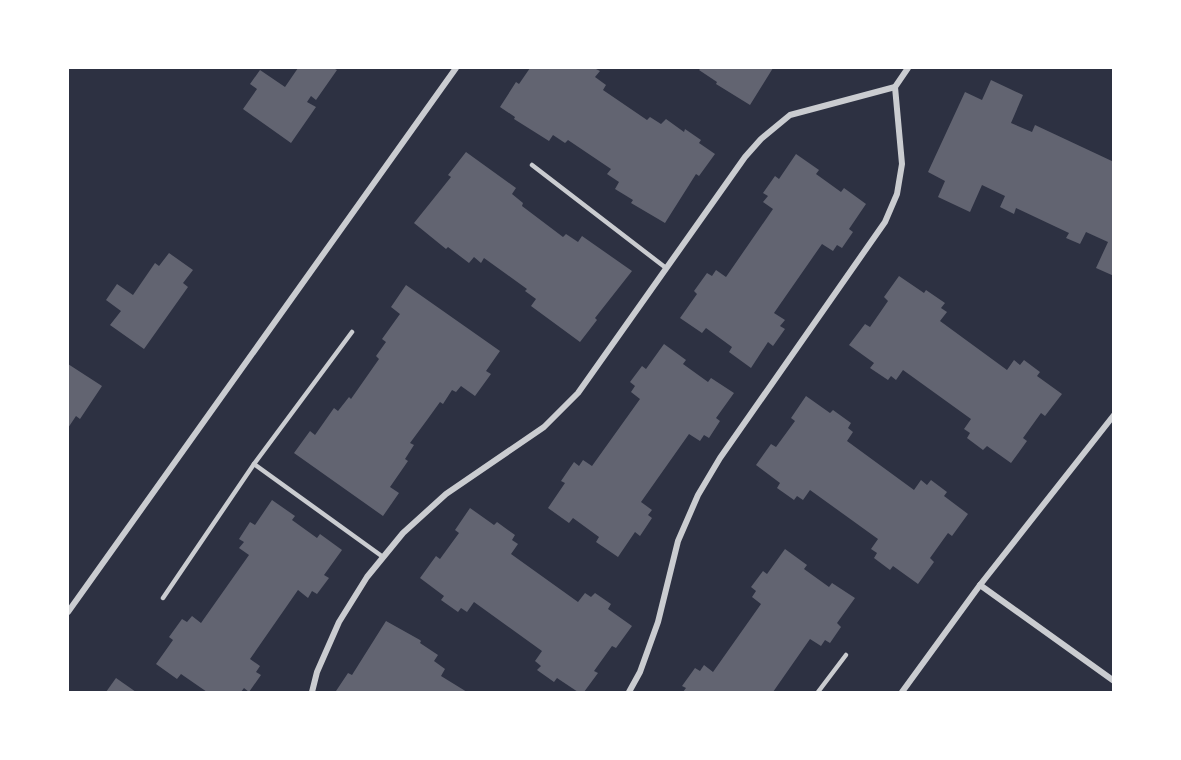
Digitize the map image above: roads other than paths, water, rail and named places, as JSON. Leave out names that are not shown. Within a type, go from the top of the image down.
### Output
[{"type":"street","points":[[68,612],[456,68]]},
{"type":"street","points":[[629,693],[640,672],[658,622],[678,541],[698,495],[720,458],[885,222],[897,194],[902,164],[895,87],[908,68]]},
{"type":"street","points":[[312,693],[317,672],[339,622],[367,577],[383,557],[403,533],[446,494],[544,427],[571,400],[745,157],[761,139],[790,115],[895,87]]},
{"type":"street","points":[[902,693],[980,585],[1113,415]]},
{"type":"street","points":[[980,585],[1113,681]]},
{"type":"lane","points":[[532,165],[666,268]]},
{"type":"lane","points":[[163,598],[254,464],[352,332]]},
{"type":"lane","points":[[254,464],[383,557]]},
{"type":"lane","points":[[818,693],[846,655]]}]
